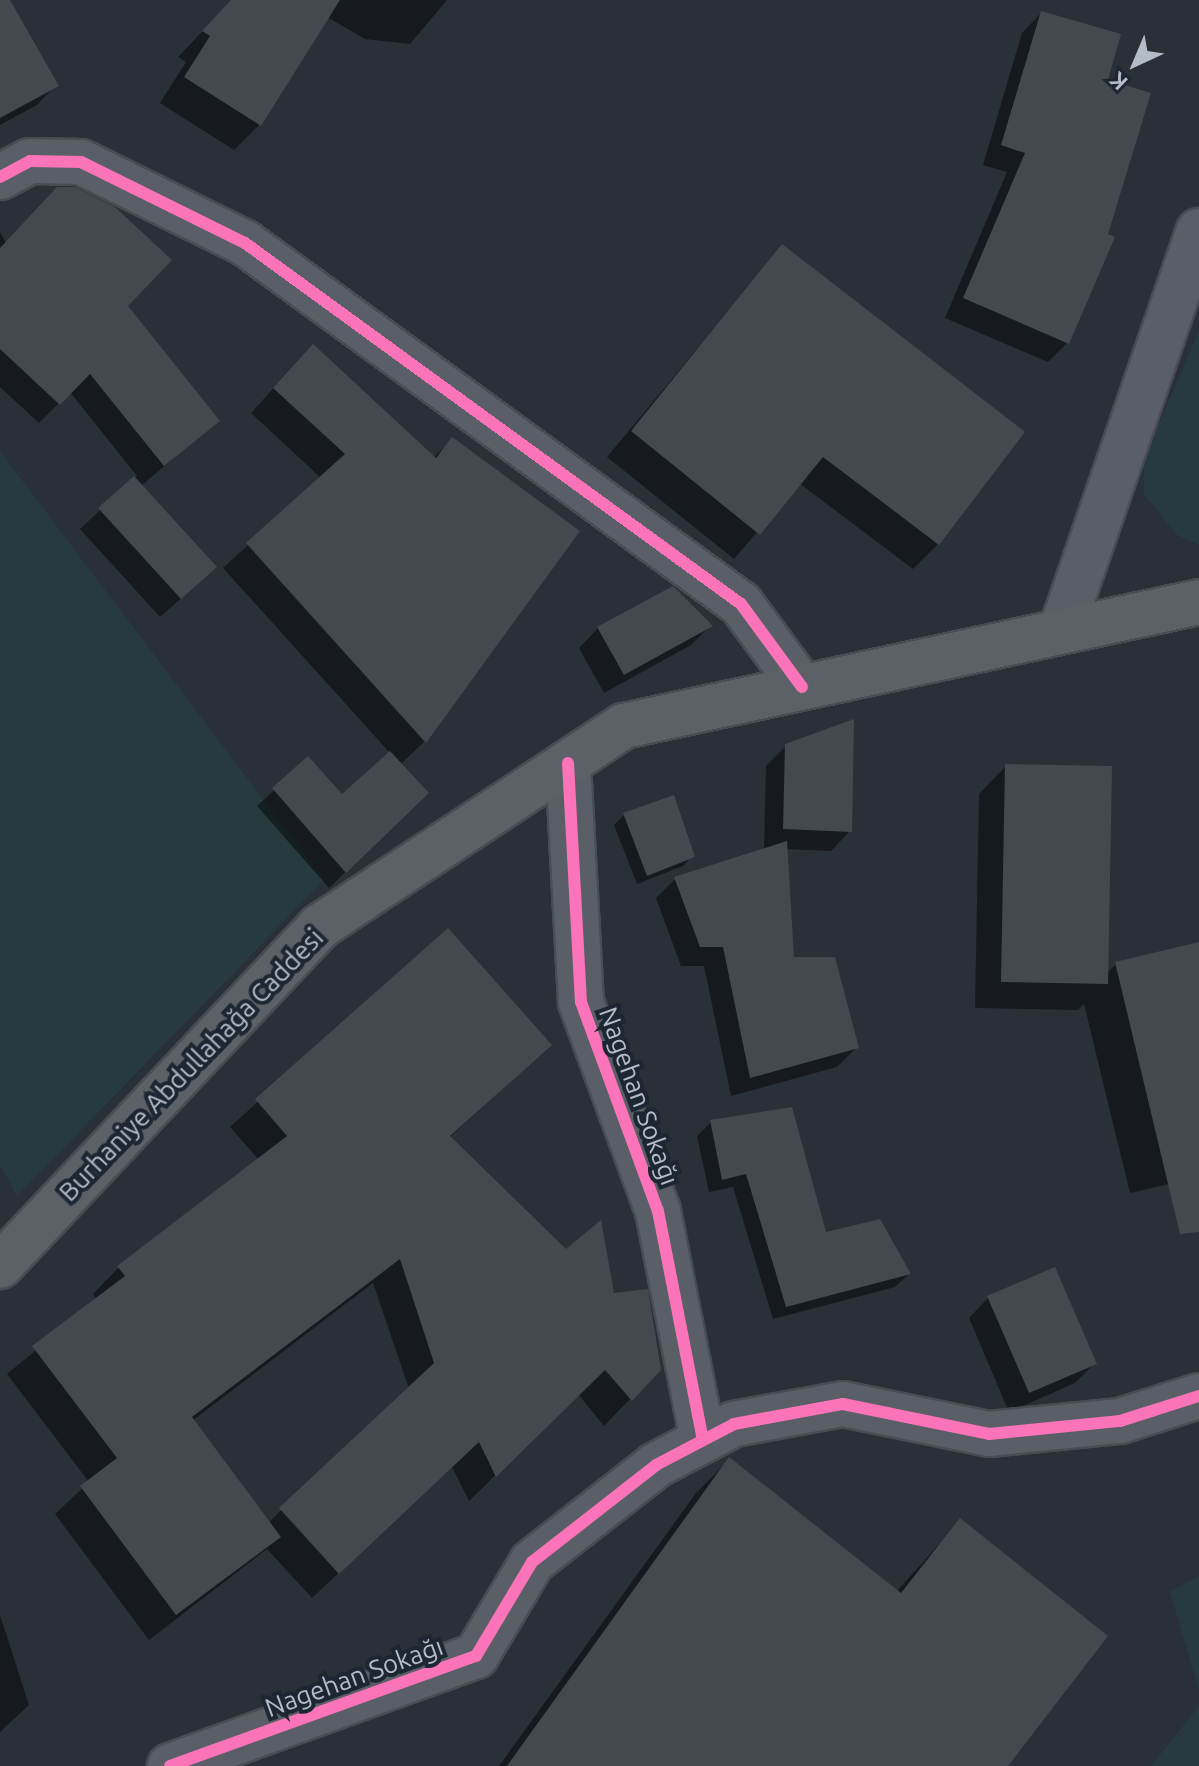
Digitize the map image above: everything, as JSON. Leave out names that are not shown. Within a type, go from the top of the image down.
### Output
[{"type":"main road","name":"Burhaniye Abdullahağa Caddesi","points":[[0,1266],[319,927],[624,726],[1062,628],[1199,602]]},
{"type":"street","points":[[0,177],[30,161],[81,162],[245,243],[741,604],[802,687]]},
{"type":"street","points":[[1062,628],[1199,231]]},
{"type":"street","name":"Nagehan Sokağı","points":[[568,763],[581,1002],[658,1211],[703,1440]]},
{"type":"street","name":"Nagehan Sokağı","points":[[170,1766],[476,1656],[532,1562],[656,1465],[734,1424],[843,1404],[989,1434],[1120,1421],[1199,1396]]},
{"type":"green space","points":[[1199,331],[1199,545],[1177,535],[1144,494],[1144,458]]},
{"type":"green space","points":[[0,451],[324,880],[17,1196],[0,1165]]},
{"type":"green space","points":[[1199,1576],[1199,1690],[1170,1592]]},
{"type":"green space","points":[[1199,1706],[1199,1766],[1151,1766]]},
{"type":"building","points":[[0,0],[10,0],[59,86],[0,118]]},
{"type":"building","points":[[231,0],[340,0],[261,126],[184,77],[210,36],[202,31]]},
{"type":"building","points":[[1041,11],[1121,34],[1108,80],[1151,93],[1108,234],[1115,237],[1069,344],[963,298],[1025,153],[1001,145]]},
{"type":"building","points":[[57,187],[75,187],[115,207],[172,260],[128,306],[220,421],[164,466],[90,374],[60,405],[0,349],[0,248]]},
{"type":"building","points":[[782,244],[1025,432],[939,545],[823,457],[760,535],[631,431]]},
{"type":"building","points":[[313,344],[436,458],[452,437],[580,531],[426,743],[246,543],[345,454],[273,388]]},
{"type":"building","points":[[134,476],[217,567],[181,599],[98,508]]},
{"type":"building","points":[[673,586],[713,626],[624,675],[597,627]]},
{"type":"building","points":[[854,719],[852,832],[783,829],[785,744]]},
{"type":"building","points":[[390,751],[429,793],[346,873],[272,788],[308,756],[342,794]]},
{"type":"building","points":[[1005,764],[1112,766],[1108,984],[1001,982]]},
{"type":"building","points":[[674,795],[695,857],[647,876],[623,813]]},
{"type":"building","points":[[787,841],[794,957],[835,957],[859,1048],[750,1078],[723,947],[700,947],[674,877]]},
{"type":"building","points":[[448,928],[552,1045],[450,1136],[566,1249],[601,1220],[614,1293],[648,1289],[661,1370],[632,1401],[605,1370],[496,1477],[479,1442],[339,1574],[279,1508],[434,1363],[400,1259],[192,1417],[281,1537],[176,1615],[80,1486],[117,1458],[32,1346],[125,1276],[117,1266],[287,1136],[255,1099]]},
{"type":"building","points":[[1199,942],[1199,1232],[1180,1234],[1115,962]]},
{"type":"building","points":[[792,1107],[826,1232],[880,1219],[911,1274],[786,1307],[746,1174],[722,1180],[710,1120]]},
{"type":"building","points":[[1055,1267],[1097,1364],[1029,1393],[987,1296]]},
{"type":"building","points":[[729,1457],[901,1593],[960,1518],[1108,1636],[1008,1766],[507,1766]]},
{"type":"cycle path","points":[[0,177],[30,161],[81,162],[245,243],[741,604],[802,687]]},
{"type":"cycle path","points":[[568,763],[581,1002],[658,1211],[703,1440]]},
{"type":"cycle path","points":[[170,1766],[476,1656],[532,1562],[656,1465],[734,1424],[843,1404],[989,1434],[1120,1421],[1199,1396]]}]
